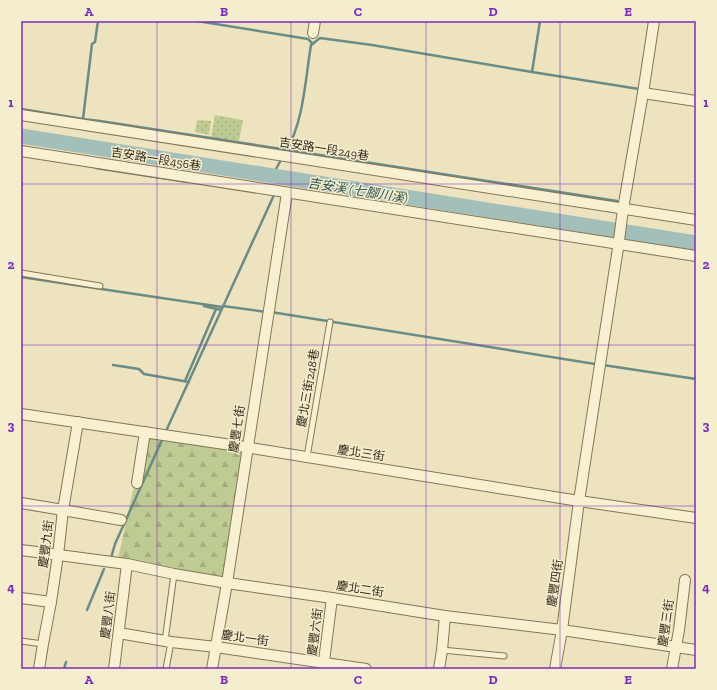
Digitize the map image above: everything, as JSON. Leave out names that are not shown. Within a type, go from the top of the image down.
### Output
[{"type":"street","points":[[313,33],[315,21]]},
{"type":"street","name":"慶豐四街","points":[[555,669],[562,630],[579,501],[623,209],[654,21]]},
{"type":"street","points":[[642,93],[696,101]]},
{"type":"street","name":"吉安路一段249巷","points":[[21,115],[696,220]]},
{"type":"street","name":"吉安路一段456巷","points":[[21,151],[696,256]]},
{"type":"street","name":"慶豐七街","points":[[212,669],[227,583],[287,193]]},
{"type":"street","name":"慶北三街","points":[[21,414],[696,518]]},
{"type":"street","name":"慶豐九街","points":[[39,669],[51,602],[63,510],[78,422]]},
{"type":"street","points":[[137,483],[145,432]]},
{"type":"street","points":[[21,504],[121,520]]},
{"type":"street","name":"慶北二街","points":[[21,550],[127,564],[227,583],[445,616],[562,630],[696,650]]},
{"type":"street","name":"慶豐八街","points":[[114,669],[127,564]]},
{"type":"street","name":"慶豐三街","points":[[672,669],[685,580]]},
{"type":"street","points":[[21,598],[51,602]]},
{"type":"street","name":"慶豐六街","points":[[323,666],[332,598]]},
{"type":"street","points":[[439,669],[445,616]]},
{"type":"street","name":"慶北一街","points":[[119,633],[216,647],[323,666],[366,669]]},
{"type":"lane","points":[[21,272],[100,286]]},
{"type":"lane","name":"慶北三街248巷","points":[[307,457],[330,322]]},
{"type":"lane","points":[[166,669],[174,574]]},
{"type":"lane","points":[[21,641],[43,644]]},
{"type":"lane","points":[[442,650],[504,656]]},
{"type":"green space","points":[[215,115],[243,120],[239,141],[211,137]]},
{"type":"green space","points":[[197,120],[211,121],[209,135],[195,132]]},
{"type":"green space","points":[[145,436],[245,447],[225,579],[117,563]]},
{"type":"waterway","points":[[83,119],[92,44],[95,42],[98,21]]},
{"type":"waterway","points":[[197,21],[308,39],[313,44]]},
{"type":"waterway","points":[[286,152],[297,127],[311,45],[320,38],[372,45],[532,72],[540,21]]},
{"type":"waterway","points":[[532,72],[639,89]]},
{"type":"waterway","points":[[21,109],[617,201]]},
{"type":"waterway","name":"吉安溪 (七腳川溪)","points":[[21,136],[696,243]]},
{"type":"waterway","points":[[272,176],[281,160]]},
{"type":"waterway","points":[[96,168],[188,182]]},
{"type":"waterway","name":"吉安溪 (七腳川溪)","points":[[279,183],[280,177]]},
{"type":"waterway","points":[[166,431],[274,195]]},
{"type":"waterway","points":[[21,277],[222,307]]},
{"type":"waterway","points":[[204,306],[221,310]]},
{"type":"waterway","points":[[223,306],[266,312]]},
{"type":"waterway","points":[[185,381],[216,309]]},
{"type":"waterway","points":[[271,312],[595,364]]},
{"type":"waterway","points":[[113,365],[139,369],[144,374],[189,382]]},
{"type":"waterway","points":[[603,365],[696,379]]},
{"type":"waterway","points":[[111,558],[115,544],[162,440]]},
{"type":"waterway","points":[[87,610],[104,569]]},
{"type":"waterway","points":[[64,669],[66,662]]}]
